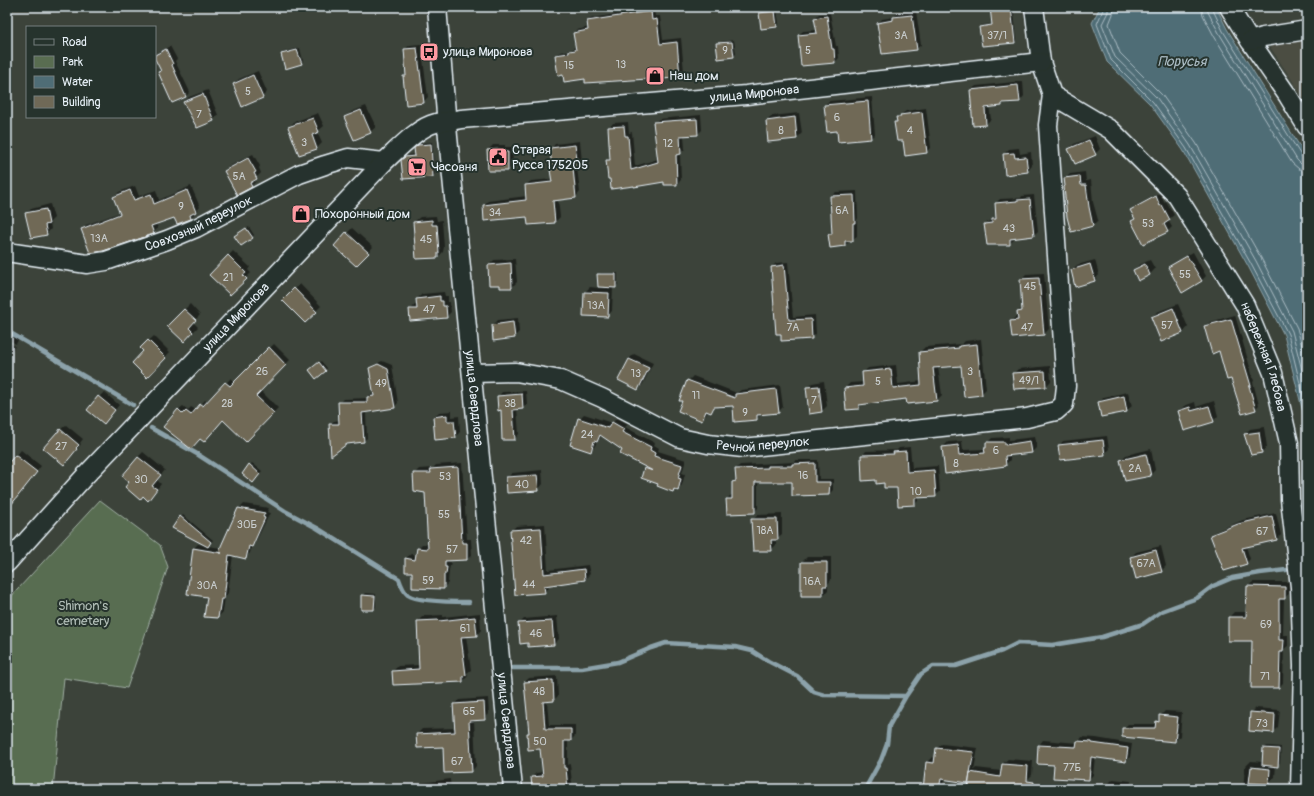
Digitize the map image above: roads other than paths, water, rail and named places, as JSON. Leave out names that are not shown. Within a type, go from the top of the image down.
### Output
[{"type":"street","name":"улица Свердлова","points":[[437,7],[446,122],[513,789]]},
{"type":"street","points":[[1034,7],[1041,62],[1052,95]]},
{"type":"street","points":[[1229,7],[1307,127]]},
{"type":"street","points":[[1250,41],[1307,30]]},
{"type":"street","name":"улица Миронова","points":[[7,563],[96,465],[384,162],[412,136],[436,123],[461,119],[746,95],[1041,62]]},
{"type":"street","name":"Речной переулок","points":[[472,373],[516,372],[562,380],[602,398],[680,438],[708,444],[743,448],[1026,418],[1056,411],[1064,404],[1066,386],[1048,125],[1052,95]]},
{"type":"street","name":"набережная Глебова","points":[[1052,95],[1111,130],[1178,196],[1245,304],[1273,373],[1288,443],[1290,499],[1300,587],[1303,666],[1300,789]]},
{"type":"street","name":"Совхозный переулок","points":[[7,252],[87,264],[106,261],[167,240],[196,228],[299,174],[325,164],[348,158],[384,162]]},
{"type":"water","name":"Порусья","points":[[1098,7],[1216,7],[1227,29],[1307,158],[1307,429],[1284,335],[1248,266],[1183,150],[1150,104],[1107,62],[1092,23],[1099,9]]},
{"type":"waterway","points":[[7,331],[133,405]]},
{"type":"waterway","points":[[151,428],[197,454],[285,511],[317,528],[399,579],[403,590],[408,595],[420,599],[447,602],[469,602]]},
{"type":"waterway","points":[[865,789],[881,760],[887,744],[889,726],[906,696],[921,674],[933,666],[956,666],[1002,651],[1018,643],[1052,645],[1102,637],[1143,624],[1162,611],[1197,598],[1213,586],[1232,578],[1286,570]]},
{"type":"waterway","points":[[513,668],[582,668],[618,662],[666,643],[735,647],[752,651],[797,676],[814,692],[824,695],[906,696]]},
{"type":"place","name":"улица Миронова","points":[[429,52]]},
{"type":"place","name":"Наш дом","points":[[655,76]]},
{"type":"place","name":"Старая Русса 175205","points":[[498,157]]},
{"type":"place","name":"Часовня","points":[[417,167]]},
{"type":"place","name":"Похоронный дом","points":[[301,214]]},
{"type":"park label","name":"Shimon's cemetery","points":[[83,614]]}]
